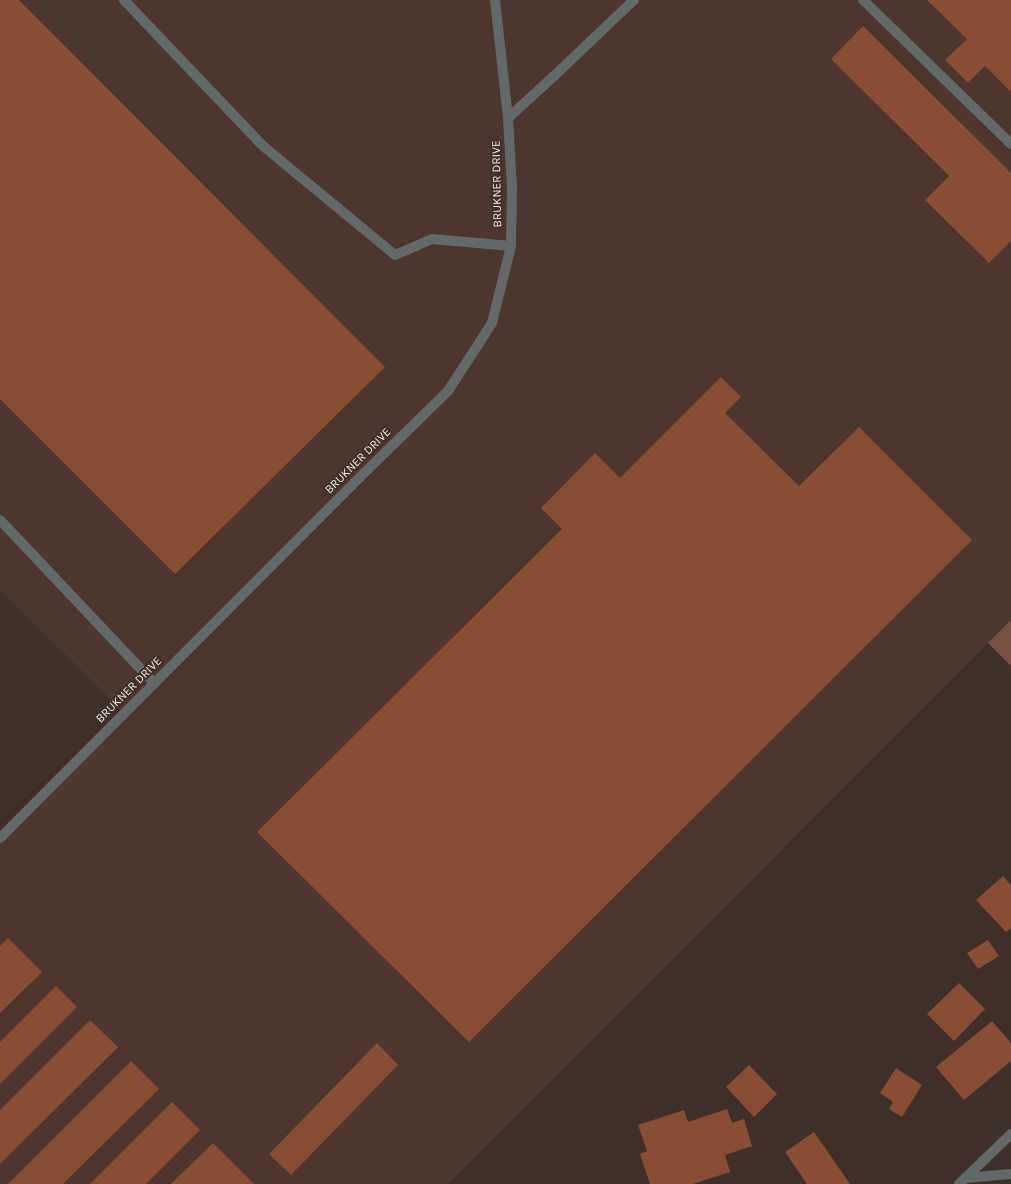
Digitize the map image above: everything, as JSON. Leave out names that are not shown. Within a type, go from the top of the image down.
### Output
[{"type":"street","points":[[124,0],[263,146],[396,255],[432,239],[511,246]]},
{"type":"street","name":"BRUKNER DRIVE","points":[[0,838],[360,476],[448,391],[492,323],[511,246],[512,188],[508,118],[495,0]]},
{"type":"street","points":[[508,118],[634,0]]},
{"type":"street","points":[[863,0],[1011,144]]},
{"type":"street","points":[[0,520],[154,683]]},
{"type":"street","points":[[962,1181],[1011,1134]]},
{"type":"street","points":[[962,1181],[1011,1174]]},
{"type":"shaded area","points":[[0,0],[1011,0],[1011,620],[448,1184],[0,1184],[0,838],[124,713],[0,590]]},
{"type":"shaded area","points":[[1011,620],[1011,666],[988,643]]},
{"type":"building","points":[[0,0],[19,0],[385,367],[175,574],[0,399]]},
{"type":"building","points":[[927,0],[1011,0],[1011,92],[985,66],[968,83],[945,60],[967,39]]},
{"type":"building","points":[[863,26],[1011,173],[1011,241],[989,263],[925,200],[949,176],[831,59]]},
{"type":"building","points":[[721,377],[741,397],[725,413],[799,486],[859,427],[972,540],[469,1042],[257,832],[562,529],[541,508],[595,453],[620,478]]},
{"type":"building","points":[[1003,876],[1011,885],[1011,928],[1006,932],[976,900]]},
{"type":"building","points":[[8,938],[42,972],[0,1013],[0,946]]},
{"type":"building","points":[[988,940],[999,956],[978,969],[967,953]]},
{"type":"building","points":[[959,983],[985,1009],[954,1041],[927,1014]]},
{"type":"building","points":[[56,986],[77,1007],[0,1084],[0,1042]]},
{"type":"building","points":[[90,1020],[118,1047],[0,1164],[0,1110]]},
{"type":"building","points":[[992,1021],[1011,1043],[1011,1061],[964,1100],[936,1067]]},
{"type":"building","points":[[377,1043],[398,1065],[291,1175],[269,1154]]},
{"type":"building","points":[[131,1061],[159,1089],[63,1184],[8,1184]]},
{"type":"building","points":[[749,1065],[777,1094],[754,1117],[726,1087]]},
{"type":"building","points":[[896,1068],[922,1085],[902,1117],[889,1109],[893,1102],[880,1093]]},
{"type":"building","points":[[172,1102],[200,1130],[146,1184],[90,1184]]},
{"type":"building","points":[[727,1109],[732,1123],[744,1119],[752,1146],[725,1155],[730,1172],[693,1184],[650,1184],[640,1154],[647,1151],[638,1125],[684,1110],[688,1122]]},
{"type":"building","points":[[814,1132],[850,1184],[807,1184],[785,1152]]},
{"type":"building","points":[[213,1143],[254,1184],[171,1184]]}]
